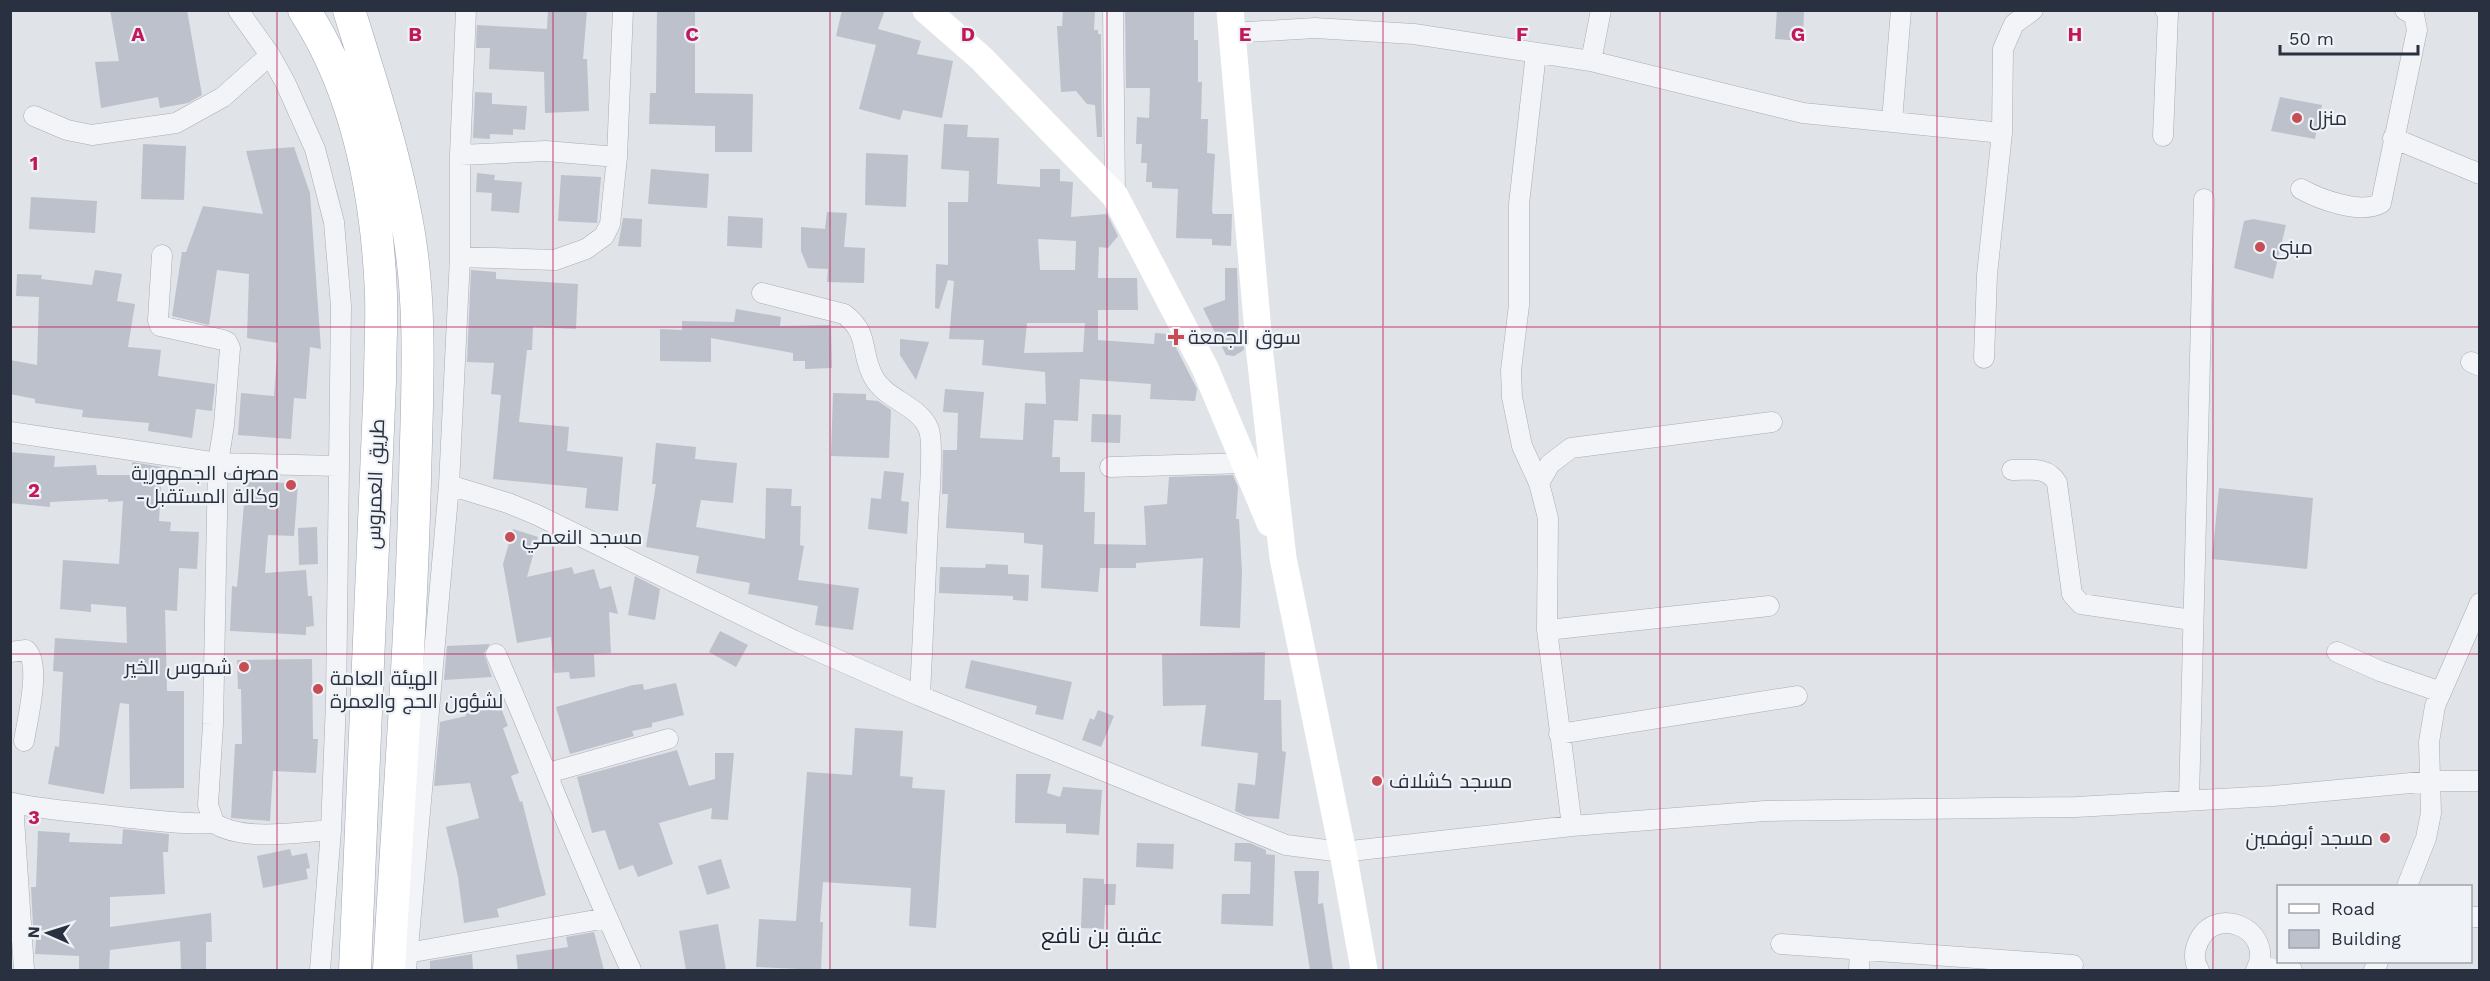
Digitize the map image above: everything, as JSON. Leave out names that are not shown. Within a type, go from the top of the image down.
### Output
[{"type":"main road","name":"طريق العمروس","points":[[304,10],[326,49],[342,86],[363,154],[375,224],[381,295],[380,381],[355,970]]},
{"type":"main road","name":"طريق العمروس","points":[[349,10],[388,138],[407,218],[416,296],[414,536],[401,965]]},
{"type":"main road","points":[[926,10],[981,58],[1115,196],[1205,368],[1246,463],[1283,558]]},
{"type":"main road","points":[[1230,22],[1265,400],[1283,558],[1364,970]]},
{"type":"main road","points":[[1216,394],[1236,411],[1244,412],[1253,411],[1265,400]]},
{"type":"street","points":[[238,10],[270,55],[285,82],[315,149],[334,222],[341,306],[336,702],[331,830],[320,970]]},
{"type":"street","points":[[466,10],[460,155],[460,257],[450,485],[401,965],[607,918]]},
{"type":"street","points":[[460,257],[555,260],[573,255],[598,243],[604,236],[610,224],[617,157],[623,10]]},
{"type":"street","points":[[1113,10],[1115,196]]},
{"type":"street","points":[[1591,61],[1601,10]]},
{"type":"street","points":[[1892,121],[1901,10]]},
{"type":"street","points":[[1984,358],[1987,275],[2002,133],[2003,49],[2014,24],[2033,10]]},
{"type":"street","points":[[2163,136],[2168,14],[2165,10]]},
{"type":"street","points":[[2301,189],[2318,199],[2351,206],[2376,206],[2384,197],[2393,138],[2417,30],[2414,15],[2405,10]]},
{"type":"street","points":[[1230,22],[1403,33],[1591,61],[1803,113],[2002,133]]},
{"type":"street","points":[[1536,53],[1519,204],[1519,305],[1511,370],[1512,397],[1522,446],[1539,483],[1548,518],[1547,630],[1572,826]]},
{"type":"street","points":[[34,116],[67,130],[92,135],[176,123],[223,97],[270,55]]},
{"type":"street","points":[[2393,138],[2480,174]]},
{"type":"street","points":[[460,155],[546,151],[617,157]]},
{"type":"street","points":[[2189,799],[2204,199]]},
{"type":"street","points":[[162,255],[158,320],[160,326],[223,340],[229,345],[224,425],[218,463],[213,724],[208,805],[214,823],[223,829],[245,833],[331,830]]},
{"type":"street","points":[[762,293],[844,314],[855,321],[861,331],[872,375],[880,388],[922,418],[930,431],[930,480],[920,696]]},
{"type":"street","points":[[1539,483],[1550,464],[1570,448],[1772,422]]},
{"type":"street","points":[[10,432],[218,463],[339,466]]},
{"type":"street","points":[[1110,467],[1246,463]]},
{"type":"street","points":[[2012,470],[2045,471],[2053,475],[2057,483],[2072,594],[2081,604],[2192,620]]},
{"type":"street","points":[[450,485],[508,503],[537,515],[793,640],[920,696],[1286,845],[1342,852],[1572,826],[1765,811],[2076,807],[2273,796],[2432,782],[2480,781]]},
{"type":"street","points":[[2407,885],[2426,838],[2431,813],[2432,782],[2429,742],[2431,721],[2440,692],[2480,603]]},
{"type":"street","points":[[1547,630],[1769,606]]},
{"type":"street","points":[[10,652],[27,650],[33,660],[34,673],[24,741]]},
{"type":"street","points":[[2337,652],[2380,671],[2440,692]]},
{"type":"street","points":[[496,654],[631,970]]},
{"type":"street","points":[[1559,734],[1797,696]]},
{"type":"street","points":[[548,773],[668,739]]},
{"type":"street","points":[[24,970],[12,803],[51,811],[154,822],[189,825],[214,823]]},
{"type":"street","points":[[2199,970],[2195,952],[2199,940],[2207,930],[2218,924],[2230,923],[2242,926],[2258,943],[2260,956],[2257,969],[2292,970]]},
{"type":"street","points":[[1781,944],[2005,966],[2073,964]]},
{"type":"street","points":[[1858,970],[1860,951]]},
{"type":"building","points":[[110,10],[187,10],[202,95],[188,103],[160,108],[158,97],[101,108],[95,62],[119,61]]},
{"type":"building","points":[[548,10],[587,10],[583,59],[587,59],[589,111],[545,113],[544,72],[489,69],[490,48],[476,48],[477,25],[547,29]]},
{"type":"building","points":[[842,10],[885,10],[878,29],[921,41],[917,54],[953,61],[942,118],[903,110],[900,120],[859,109],[876,45],[836,36]]},
{"type":"building","points":[[1063,10],[1095,10],[1094,30],[1098,30],[1098,34],[1101,34],[1102,137],[1097,137],[1095,105],[1087,104],[1076,91],[1061,92],[1057,26],[1062,26]]},
{"type":"building","points":[[1125,10],[1194,10],[1194,40],[1198,40],[1198,82],[1202,82],[1201,119],[1208,119],[1207,153],[1215,154],[1212,211],[1213,214],[1232,214],[1231,246],[1212,245],[1212,239],[1176,238],[1178,189],[1152,188],[1152,182],[1146,182],[1147,163],[1141,163],[1142,144],[1136,144],[1137,117],[1149,118],[1150,88],[1126,88]]},
{"type":"building","points":[[1777,10],[1804,10],[1803,41],[1775,39]]},
{"type":"building","points":[[657,12],[695,12],[695,93],[753,94],[752,152],[715,152],[715,126],[649,124],[650,93],[656,93]]},
{"type":"building","points":[[475,92],[492,93],[492,104],[527,106],[525,130],[513,129],[513,135],[490,134],[490,139],[473,138]]},
{"type":"building","name":"منزل","points":[[2280,97],[2322,105],[2315,139],[2271,131]]},
{"type":"building","points":[[944,124],[968,125],[967,137],[999,138],[997,184],[1040,187],[1040,169],[1060,169],[1060,181],[1073,182],[1071,217],[1107,214],[1118,236],[1108,248],[1099,247],[1098,278],[1137,278],[1138,310],[1098,310],[1098,340],[1154,344],[1155,333],[1169,334],[1197,389],[1195,401],[1150,399],[1151,384],[1080,379],[1078,421],[1054,420],[1052,457],[1060,457],[1060,472],[1085,472],[1084,512],[1095,512],[1094,544],[1146,545],[1144,506],[1167,504],[1169,477],[1233,475],[1238,487],[1236,519],[1239,519],[1242,572],[1240,628],[1200,626],[1203,558],[1136,563],[1136,568],[1100,568],[1098,592],[1041,588],[1043,545],[1024,543],[1024,533],[946,528],[948,494],[942,494],[943,450],[957,450],[958,413],[943,412],[945,389],[984,392],[980,438],[1023,440],[1025,403],[1046,404],[1045,372],[982,365],[984,340],[949,339],[954,281],[948,280],[939,309],[935,308],[936,264],[948,265],[948,202],[968,202],[969,171],[941,169]],"holes":[[[1038,239],[1076,241],[1075,270],[1040,270]],[[1027,323],[1085,323],[1083,352],[1024,353]]]},
{"type":"building","points":[[143,144],[186,146],[184,200],[141,199]]},
{"type":"building","points":[[294,147],[310,193],[321,349],[310,347],[306,399],[294,398],[291,439],[238,435],[241,393],[274,396],[278,343],[247,338],[249,274],[217,270],[209,325],[172,316],[182,252],[186,252],[203,206],[263,214],[246,151]]},
{"type":"building","points":[[866,153],[908,155],[906,207],[865,205]]},
{"type":"building","points":[[651,169],[709,174],[707,208],[648,204]]},
{"type":"building","points":[[477,173],[495,175],[494,180],[522,182],[519,213],[491,211],[492,193],[476,192]]},
{"type":"building","points":[[561,175],[601,177],[597,223],[558,221]]},
{"type":"building","points":[[31,197],[97,201],[95,233],[29,229]]},
{"type":"building","points":[[827,212],[847,213],[844,247],[865,248],[864,283],[827,282],[828,269],[808,268],[801,251],[801,227],[825,229]]},
{"type":"building","points":[[728,216],[763,218],[762,248],[727,246]]},
{"type":"building","points":[[623,218],[642,219],[641,247],[618,246]]},
{"type":"building","name":"مبنى","points":[[2253,219],[2286,225],[2273,279],[2234,268],[2244,221]]},
{"type":"building","points":[[1225,268],[1237,268],[1239,333],[1242,334],[1244,350],[1234,356],[1226,355],[1203,308],[1225,300]]},
{"type":"building","points":[[95,270],[122,274],[117,301],[135,304],[128,347],[161,350],[158,376],[215,384],[212,411],[196,409],[192,438],[148,431],[149,423],[82,417],[83,410],[35,403],[35,399],[10,394],[10,360],[37,365],[39,297],[16,296],[17,274],[42,275],[41,279],[92,285]]},
{"type":"building","points":[[471,270],[496,272],[496,279],[578,284],[576,329],[533,327],[532,350],[527,350],[519,422],[569,427],[567,451],[623,457],[618,511],[585,508],[587,488],[493,479],[501,395],[491,394],[494,363],[467,362]]},
{"type":"building","points":[[736,309],[781,317],[780,326],[831,325],[832,368],[805,369],[805,361],[793,361],[793,353],[711,338],[711,362],[660,361],[660,329],[682,330],[682,321],[734,322]]},
{"type":"building","points":[[900,339],[929,342],[916,380],[900,355]]},
{"type":"building","points":[[833,393],[866,394],[866,400],[878,401],[891,410],[889,458],[831,456]]},
{"type":"building","points":[[1092,414],[1121,415],[1120,443],[1091,442]]},
{"type":"building","points":[[656,443],[696,447],[695,459],[737,463],[733,503],[701,500],[696,527],[765,539],[766,488],[792,489],[791,506],[801,506],[800,545],[804,546],[798,580],[859,588],[853,630],[815,625],[818,606],[748,594],[750,583],[696,573],[699,556],[646,547],[656,484],[652,484]]},
{"type":"building","points":[[10,452],[55,456],[54,467],[96,465],[97,475],[132,475],[132,462],[162,467],[159,521],[171,522],[170,531],[199,532],[197,569],[179,568],[177,611],[165,610],[167,691],[184,691],[184,788],[130,789],[129,704],[120,703],[104,794],[48,784],[55,746],[59,747],[63,672],[53,671],[55,638],[127,643],[126,607],[91,604],[91,612],[60,609],[63,560],[119,564],[123,501],[108,502],[108,499],[50,502],[50,507],[10,503]]},
{"type":"building","points":[[884,471],[904,473],[901,501],[909,502],[907,534],[868,529],[871,498],[881,499]]},
{"type":"building","points":[[246,480],[298,484],[294,536],[268,535],[265,573],[306,570],[308,596],[312,596],[314,626],[306,627],[306,635],[230,631],[232,586],[237,587]]},
{"type":"building","points":[[2219,488],[2313,498],[2307,569],[2212,559]]},
{"type":"building","points":[[317,527],[318,564],[299,565],[298,528]]},
{"type":"building","points":[[513,529],[538,537],[527,577],[572,567],[574,574],[594,569],[600,589],[611,586],[618,614],[609,612],[611,653],[594,654],[595,677],[570,679],[569,672],[554,673],[551,637],[517,643],[503,564]]},
{"type":"building","points":[[986,564],[1008,565],[1008,574],[1029,575],[1028,601],[1013,600],[1013,596],[939,593],[940,567],[985,568]]},
{"type":"building","points":[[635,576],[660,589],[655,620],[628,615]]},
{"type":"building","points":[[720,631],[748,645],[736,667],[709,652]]},
{"type":"building","points":[[490,644],[484,653],[492,677],[444,680],[447,646]]},
{"type":"building","points":[[1265,652],[1264,700],[1281,700],[1282,751],[1286,752],[1279,819],[1246,816],[1235,811],[1238,783],[1255,785],[1258,753],[1201,746],[1206,705],[1163,706],[1162,654]]},
{"type":"building","points":[[312,659],[313,739],[318,739],[316,773],[273,771],[270,821],[231,818],[235,744],[242,744],[241,689],[238,689],[237,660]]},
{"type":"building","points":[[971,660],[1072,682],[1063,720],[1035,714],[1037,706],[965,688]]},
{"type":"building","points":[[676,683],[684,715],[652,723],[652,727],[632,731],[634,736],[570,754],[556,707],[633,685],[643,684],[644,690]]},
{"type":"building","points":[[497,698],[508,726],[503,728],[519,773],[511,776],[520,802],[522,801],[546,895],[497,909],[499,917],[464,923],[458,877],[446,827],[479,818],[470,783],[434,786],[440,722],[466,716],[464,711]]},
{"type":"building","points":[[1098,710],[1114,716],[1101,747],[1082,740],[1090,718],[1094,720]]},
{"type":"building","points":[[855,728],[903,731],[900,776],[913,777],[912,788],[945,790],[936,928],[909,926],[911,888],[823,882],[820,922],[823,922],[821,970],[756,967],[759,919],[796,921],[807,772],[852,775]]},
{"type":"building","points":[[677,750],[689,786],[715,779],[715,753],[734,753],[728,820],[711,819],[712,808],[659,823],[673,864],[638,877],[633,865],[619,870],[605,830],[592,833],[577,777]]},
{"type":"building","points":[[1016,774],[1051,774],[1047,793],[1060,797],[1063,787],[1102,790],[1099,835],[1066,833],[1066,824],[1015,823]]},
{"type":"building","points":[[123,829],[169,834],[168,852],[163,852],[165,894],[110,897],[110,927],[211,913],[212,942],[206,942],[206,970],[181,970],[180,941],[110,950],[109,970],[79,970],[79,956],[35,954],[37,926],[33,926],[31,887],[36,887],[38,831],[70,833],[69,842],[122,844]]},
{"type":"building","points":[[1137,843],[1174,844],[1173,869],[1136,867]]},
{"type":"building","points":[[1235,843],[1250,843],[1266,850],[1266,854],[1275,855],[1273,926],[1221,924],[1222,894],[1250,894],[1251,862],[1234,861]]},
{"type":"building","points":[[290,849],[292,856],[307,853],[310,868],[306,869],[308,879],[263,888],[257,856]]},
{"type":"building","points":[[721,859],[730,888],[707,895],[698,866]]},
{"type":"building","points":[[1294,871],[1319,871],[1318,904],[1323,903],[1333,970],[1310,970]]},
{"type":"building","points":[[1083,878],[1104,879],[1104,884],[1116,884],[1115,905],[1105,905],[1104,929],[1081,928]]},
{"type":"building","points":[[718,924],[726,970],[686,970],[679,931]]},
{"type":"building","points":[[594,932],[604,970],[518,970],[516,955],[568,947],[566,937]]},
{"type":"building","points":[[472,954],[473,970],[430,970],[430,961]]},
{"type":"place","name":"منزل","points":[[2297,118]]},
{"type":"place","name":"مبنى","points":[[2260,247]]},
{"type":"place","name":"سوق الجمعة","points":[[1176,337]]},
{"type":"place","name":"مصرف الجمهورية -وكالة المستقبل","points":[[291,485]]},
{"type":"place","name":"مسجد النعمي","points":[[510,537]]},
{"type":"place","name":"شموس الخير","points":[[244,667]]},
{"type":"place","name":"الهيئة العامة لشؤون الحج والعمرة","points":[[318,689]]},
{"type":"place","name":"مسجد كشلاف","points":[[1377,781]]},
{"type":"place","name":"مسجد أبوفمين","points":[[2385,838]]},
{"type":"district","name":"عقبة بن نافع","points":[[1102,935]]}]
